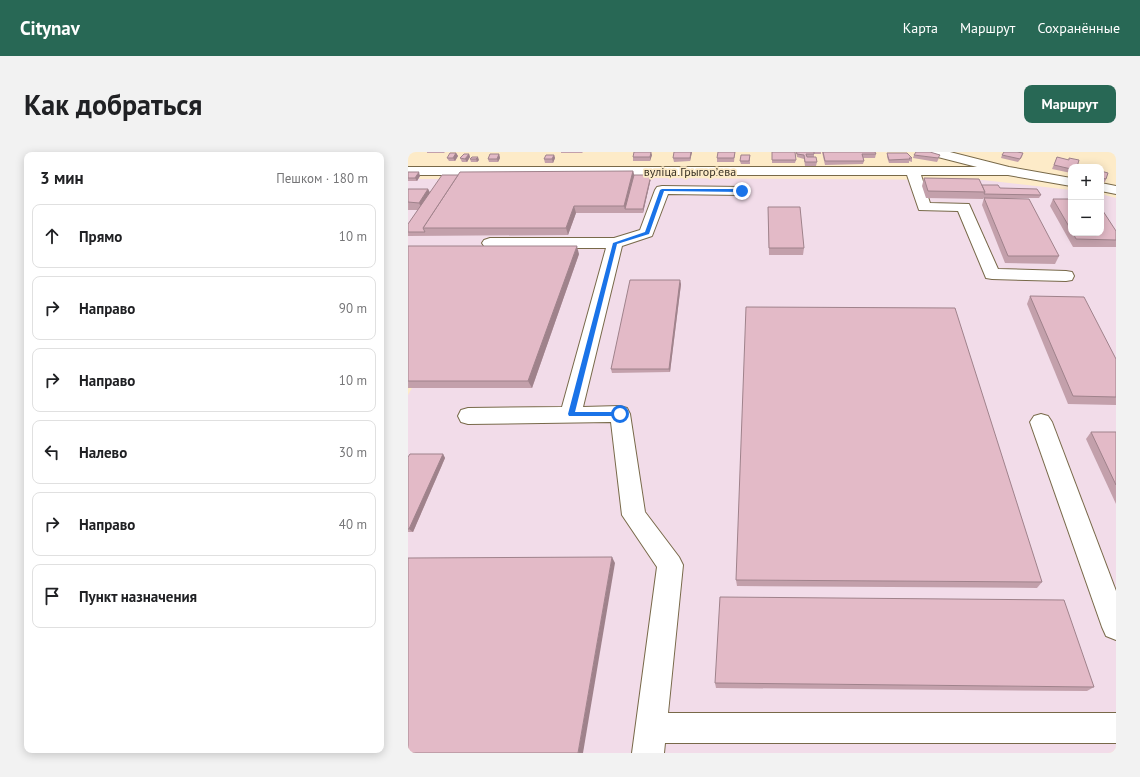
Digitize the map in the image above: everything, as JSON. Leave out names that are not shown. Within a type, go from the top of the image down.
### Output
[{"type":"street","points":[[936,152],[975,167],[986,152]]},
{"type":"street","name":"вуліца Грыгорʼева","points":[[408,171],[913,171],[975,167],[1068,181]]},
{"type":"street","points":[[913,171],[924,206],[964,207],[992,274],[1066,276]]},
{"type":"street","points":[[1104,188],[1116,190]]},
{"type":"street","points":[[490,243],[615,243],[647,233],[662,190],[742,191]]},
{"type":"street","points":[[571,414],[615,243]]},
{"type":"street","points":[[468,416],[620,414],[634,514],[670,565],[650,741],[1116,728]]},
{"type":"street","points":[[1041,422],[1116,627]]},
{"type":"shaded area","points":[[408,176],[420,176],[419,179],[651,178],[983,180],[1068,190],[1068,236],[1104,236],[1104,195],[1116,198],[1116,753],[408,753],[408,395],[412,388],[408,388]]},
{"type":"building","points":[[634,152],[651,152],[650,157],[633,157]]},
{"type":"building","points":[[674,152],[691,152],[690,158],[673,158]]},
{"type":"building","points":[[718,152],[735,152],[734,158],[717,158]]},
{"type":"building","points":[[772,152],[795,152],[796,160],[772,160]]},
{"type":"building","points":[[796,152],[814,152],[814,154],[806,154],[807,157],[816,157],[817,162],[805,162],[804,155],[797,154]]},
{"type":"building","points":[[823,152],[875,152],[876,154],[862,154],[864,161],[825,161]]},
{"type":"building","points":[[916,152],[930,152],[940,155],[938,158],[914,155]]},
{"type":"building","points":[[1004,152],[1023,153],[1020,159],[1002,155]]},
{"type":"building","points":[[450,153],[456,153],[453,158],[447,158]]},
{"type":"building","points":[[887,153],[907,153],[912,158],[889,160]]},
{"type":"building","points":[[464,154],[469,154],[465,159],[460,158]]},
{"type":"building","points":[[490,154],[499,154],[497,159],[488,159]]},
{"type":"building","points":[[546,155],[554,155],[552,159],[544,159]]},
{"type":"building","points":[[741,155],[750,155],[749,161],[740,161]]},
{"type":"building","points":[[472,157],[478,157],[476,159],[470,159]]},
{"type":"building","points":[[1057,157],[1069,160],[1069,158],[1079,160],[1078,164],[1068,164],[1068,168],[1054,165]]},
{"type":"building","points":[[633,171],[624,206],[574,206],[566,228],[423,228],[460,172]]},
{"type":"building","points":[[408,172],[419,172],[415,178],[408,178]]},
{"type":"building","points":[[1104,172],[1108,173],[1106,179],[1104,179]]},
{"type":"building","points":[[442,175],[458,175],[423,228],[425,232],[408,232],[408,224]]},
{"type":"building","points":[[634,175],[651,175],[643,209],[625,209]]},
{"type":"building","points":[[924,178],[979,179],[985,192],[928,191]]},
{"type":"building","points":[[982,185],[998,185],[1000,188],[1037,189],[1041,195],[984,194],[985,192]]},
{"type":"building","points":[[408,189],[428,189],[419,203],[408,202]]},
{"type":"building","points":[[984,198],[1029,199],[1059,256],[1008,256]]},
{"type":"building","points":[[1053,199],[1068,199],[1068,225]]},
{"type":"building","points":[[768,207],[800,207],[804,248],[769,248]]},
{"type":"building","points":[[1104,213],[1116,231],[1116,240],[1076,239],[1074,236],[1104,236]]},
{"type":"building","points":[[408,246],[577,246],[528,381],[408,381]]},
{"type":"building","points":[[630,280],[680,280],[669,369],[611,369]]},
{"type":"building","points":[[1030,296],[1084,297],[1116,359],[1116,397],[1073,396]]},
{"type":"building","points":[[746,307],[955,308],[1042,582],[736,580]]},
{"type":"building","points":[[1091,432],[1116,432],[1116,485]]},
{"type":"building","points":[[410,454],[443,454],[408,529],[408,457]]},
{"type":"building","points":[[612,557],[578,753],[408,753],[408,558]]},
{"type":"building","points":[[720,597],[1064,600],[1094,687],[715,683]]},
{"type":"route","points":[[620,414],[571,414],[615,243],[647,233],[662,190],[742,191]]}]
